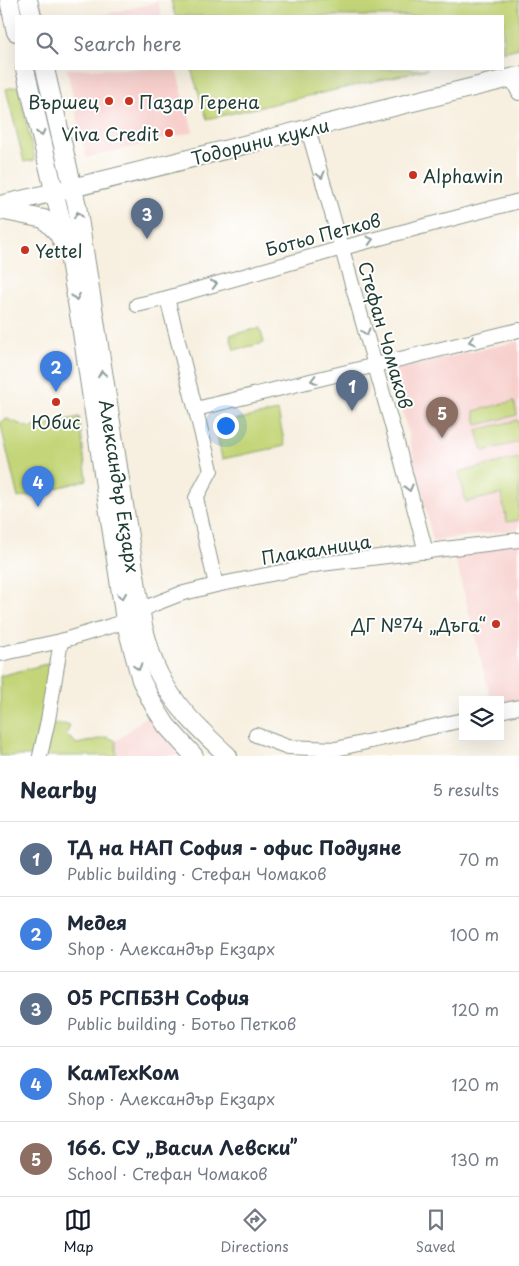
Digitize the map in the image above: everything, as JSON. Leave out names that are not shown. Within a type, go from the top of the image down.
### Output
[{"type":"street","points":[[8,0],[15,28]]},
{"type":"street","points":[[28,0],[32,15]]},
{"type":"street","name":"Александър Екзарх","points":[[25,70],[68,249],[132,616],[165,685],[188,718],[228,756]]},
{"type":"street","name":"Александър Екзарх","points":[[45,70],[73,188],[141,680],[166,725],[194,756]]},
{"type":"street","name":"Тодорини кукли","points":[[0,204],[73,188],[308,129],[517,82]]},
{"type":"street","name":"Стефан Чомаков","points":[[308,129],[426,552]]},
{"type":"street","name":"Ботьо Петков","points":[[137,305],[519,201]]},
{"type":"street","points":[[0,210],[44,219],[57,232],[68,249]]},
{"type":"street","points":[[167,298],[211,470],[196,498],[216,585]]},
{"type":"street","points":[[196,409],[519,330]]},
{"type":"street","name":"Плакалница","points":[[0,654],[61,641],[118,624],[180,594],[216,585],[321,564],[519,540]]},
{"type":"street","points":[[40,756],[61,641]]},
{"type":"street","points":[[504,710],[519,707]]},
{"type":"street","points":[[256,735],[288,747],[336,749],[459,721]]},
{"type":"shaded area","points":[[158,2],[162,15],[102,15]]},
{"type":"shaded area","name":"Пазар Герена","points":[[67,70],[176,70],[193,132],[86,158]]},
{"type":"shaded area","points":[[519,341],[519,529],[433,541],[393,370]]},
{"type":"shaded area","name":"ДГ №74 „Дъга“","points":[[519,540],[519,707],[504,710],[504,696],[490,696],[453,549]]},
{"type":"shaded area","points":[[149,714],[180,756],[116,756],[116,741]]},
{"type":"green space","points":[[171,0],[519,0],[519,48],[504,52],[504,15],[175,15]]},
{"type":"green space","points":[[191,70],[424,70],[207,119]]},
{"type":"green space","points":[[18,86],[35,160],[24,162],[6,89]]},
{"type":"green space","points":[[260,328],[264,343],[234,350],[230,335]]},
{"type":"green space","points":[[514,401],[517,415],[477,425],[474,411]]},
{"type":"green space","points":[[278,411],[285,446],[222,459],[215,424]]},
{"type":"green space","points":[[79,417],[87,480],[18,498],[0,422],[7,419],[30,428]]},
{"type":"green space","points":[[518,420],[519,442],[483,451],[477,430]]},
{"type":"green space","points":[[519,458],[519,520],[507,522],[501,494],[466,502],[459,472]]},
{"type":"green space","points":[[58,661],[40,756],[0,756],[0,676]]},
{"type":"green space","points":[[51,723],[70,725],[66,735],[77,744],[107,737],[116,741],[116,756],[47,756]]},
{"type":"place","name":"Вършец","points":[[109,101]]},
{"type":"place","name":"Пазар Герена","points":[[129,101]]},
{"type":"place","name":"Viva Credit","points":[[169,133]]},
{"type":"place","name":"Alphawin","points":[[413,175]]},
{"type":"place","name":"05 РСПБЗН София","points":[[147,239]]},
{"type":"place","name":"Yettel","points":[[25,250]]},
{"type":"place","name":"Медея","points":[[56,392]]},
{"type":"place","name":"Юбис","points":[[56,402]]},
{"type":"place","name":"ТД на НАП София - офис Подуяне","points":[[352,411]]},
{"type":"place","name":"166. СУ „Васил Левски”","points":[[442,438]]},
{"type":"place","name":"КамТехКом","points":[[38,507]]},
{"type":"place","name":"ДГ №74 „Дъга“","points":[[496,624]]}]
